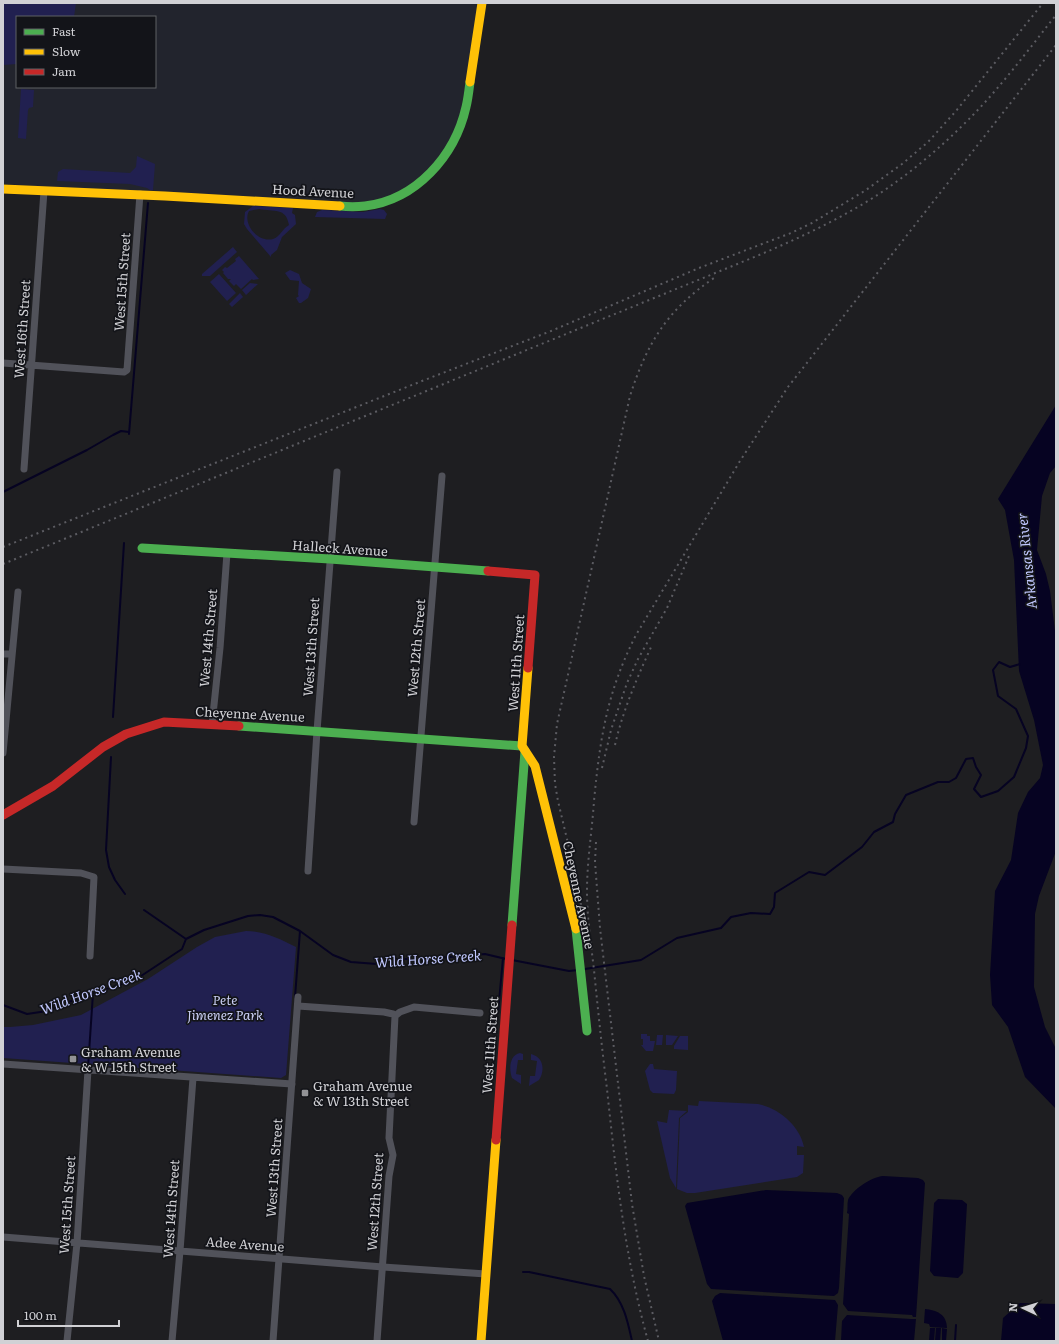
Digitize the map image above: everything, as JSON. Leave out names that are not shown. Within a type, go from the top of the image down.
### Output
[{"type":"street","name":"Hood Avenue","points":[[3,189],[140,194],[362,207],[398,196],[420,182],[442,161],[456,136],[466,107],[482,3]]},
{"type":"street","name":"West 16th Street","points":[[24,469],[44,191]]},
{"type":"street","name":"West 15th Street","points":[[32,365],[127,370],[140,194]]},
{"type":"street","points":[[3,363],[32,365]]},
{"type":"street","name":"West 13th Street","points":[[308,871],[337,472]]},
{"type":"street","name":"West 12th Street","points":[[414,822],[442,476]]},
{"type":"street","name":"Halleck Avenue","points":[[142,548],[330,559],[535,575]]},
{"type":"street","name":"West 14th Street","points":[[212,724],[220,648],[227,553]]},
{"type":"street","name":"West 11th Street","points":[[481,1341],[515,891],[535,575]]},
{"type":"street","points":[[3,753],[18,592]]},
{"type":"street","points":[[3,654],[12,654]]},
{"type":"street","name":"Cheyenne Avenue","points":[[3,815],[52,786],[103,748],[126,734],[164,722],[420,738],[524,749],[535,766],[577,932],[587,1031]]},
{"type":"street","points":[[3,868],[81,873],[94,877],[90,956]]},
{"type":"street","name":"West 13th Street","points":[[273,1341],[298,996]]},
{"type":"street","points":[[298,1006],[384,1012],[395,1016],[400,1012],[414,1007],[480,1013]]},
{"type":"street","name":"West 12th Street","points":[[378,1341],[389,1176],[393,1155],[389,1138],[395,1016]]},
{"type":"street","points":[[3,1064],[292,1084]]},
{"type":"street","name":"West 15th Street","points":[[67,1341],[77,1243],[88,1070]]},
{"type":"street","name":"West 14th Street","points":[[172,1341],[193,1078]]},
{"type":"street","name":"Adee Avenue","points":[[3,1237],[486,1274]]},
{"type":"shaded area","points":[[3,3],[481,3],[456,136],[420,182],[362,207],[3,184]]},
{"type":"green space","points":[[3,3],[76,3],[74,16],[16,16],[16,64],[3,65]]},
{"type":"green space","points":[[21,89],[34,90],[33,107],[29,108],[28,110],[26,139],[18,138]]},
{"type":"green space","points":[[137,156],[155,164],[153,190],[130,184],[57,181],[58,172],[63,169],[130,173],[136,167]]},
{"type":"green space","points":[[253,206],[293,208],[292,213],[295,215],[296,224],[282,237],[277,250],[271,255],[271,257],[244,224],[245,212]],"holes":[[[259,209],[278,211],[282,213],[285,215],[289,225],[273,239],[262,238],[250,227],[247,216],[249,211]]]},
{"type":"green space","points":[[380,209],[384,210],[387,214],[385,219],[315,217],[317,212],[322,210],[363,212]]},
{"type":"green space","points":[[233,247],[237,252],[210,276],[202,276],[202,274]]},
{"type":"green space","points":[[239,256],[259,279],[252,279],[241,289],[236,284],[234,286],[229,281],[231,279],[228,279],[222,270],[236,261],[235,259]]},
{"type":"green space","points":[[290,270],[299,274],[302,283],[311,289],[308,298],[301,303],[299,303],[296,298],[299,296],[299,281],[290,280],[285,273]]},
{"type":"green space","points":[[219,274],[236,293],[227,301],[210,282]]},
{"type":"green space","points":[[250,283],[258,284],[246,295],[242,290]]},
{"type":"green space","points":[[240,293],[243,297],[232,307],[229,304]]},
{"type":"green space","name":"Pete Jimenez Park","points":[[246,931],[260,932],[278,938],[296,947],[286,1075],[281,1078],[3,1058],[3,1027],[33,1025],[81,1015],[148,979],[215,937]]},
{"type":"green space","points":[[641,1034],[647,1034],[647,1036],[650,1036],[650,1041],[655,1041],[653,1051],[646,1051],[641,1045],[643,1045],[643,1039],[641,1039]]},
{"type":"green space","points":[[657,1035],[663,1035],[662,1045],[656,1045]]},
{"type":"green space","points":[[666,1035],[678,1036],[672,1045],[666,1045]]},
{"type":"green space","points":[[680,1036],[688,1036],[688,1050],[674,1049],[674,1046]]},
{"type":"green space","points":[[516,1054],[523,1054],[523,1060],[518,1060],[516,1074],[521,1075],[521,1084],[512,1078],[510,1071],[512,1060]]},
{"type":"green space","points":[[531,1054],[539,1058],[543,1069],[539,1080],[529,1086],[530,1076],[535,1076],[537,1061],[531,1060]]},
{"type":"green space","points":[[650,1064],[653,1064],[654,1069],[677,1071],[676,1090],[674,1094],[653,1093],[650,1090],[645,1071]]},
{"type":"green space","points":[[699,1101],[758,1104],[773,1109],[781,1114],[793,1125],[802,1139],[804,1147],[797,1146],[797,1155],[804,1155],[803,1173],[797,1177],[695,1193],[687,1193],[677,1189],[680,1118],[688,1112],[688,1105],[698,1106]]},
{"type":"green space","points":[[669,1110],[687,1111],[679,1118],[676,1188],[670,1178],[657,1121],[667,1123]]},
{"type":"water","name":"Arkansas River","points":[[1056,405],[1056,466],[1050,473],[1042,496],[1037,550],[1046,574],[1050,591],[1056,639],[1056,851],[1039,896],[1035,914],[1034,987],[1045,1027],[1056,1049],[1056,1109],[1025,1077],[1008,1027],[992,1005],[990,975],[995,891],[1011,860],[1018,813],[1028,792],[1040,778],[1043,765],[1034,720],[1019,671],[1014,560],[1005,510],[998,499]]},
{"type":"water","points":[[883,1176],[918,1178],[923,1180],[925,1183],[916,1317],[913,1317],[912,1315],[848,1311],[843,1304],[849,1214],[847,1213],[848,1200],[853,1192],[862,1185]]},
{"type":"water","points":[[766,1190],[837,1193],[842,1195],[844,1198],[839,1288],[838,1293],[834,1296],[711,1289],[707,1284],[685,1206],[687,1203]]},
{"type":"water","points":[[938,1199],[962,1200],[967,1204],[963,1273],[958,1278],[934,1276],[930,1271],[934,1203]]},
{"type":"water","points":[[720,1293],[835,1300],[838,1305],[835,1341],[723,1341],[712,1301],[715,1296]]},
{"type":"water","points":[[1020,1303],[1056,1304],[1056,1341],[1001,1341],[1003,1318]]},
{"type":"water","points":[[925,1309],[933,1310],[943,1316],[947,1323],[947,1328],[930,1327],[929,1324],[924,1323]]},
{"type":"water","points":[[847,1315],[916,1319],[914,1341],[841,1341],[842,1321]]},
{"type":"water","points":[[930,1328],[935,1328],[934,1341],[929,1341]]},
{"type":"water","points":[[936,1328],[941,1328],[940,1341],[935,1341]]},
{"type":"water","points":[[942,1328],[947,1329],[946,1341],[942,1341]]},
{"type":"waterway","points":[[129,434],[148,203]]},
{"type":"waterway","points":[[3,492],[87,450],[121,431],[129,432]]},
{"type":"waterway","points":[[113,717],[124,543]]},
{"type":"waterway","name":"Wild Horse Creek","points":[[585,969],[641,960],[677,938],[721,928],[731,917],[751,913],[770,914],[774,907],[775,893],[809,872],[825,875],[862,847],[874,832],[893,822],[895,814],[906,795],[938,782],[949,782],[956,778],[966,759],[973,758],[981,775],[974,789],[981,797],[998,791],[1014,777],[1026,748],[1028,736],[1016,709],[998,696],[993,670],[999,662],[1010,667],[1020,664]]},
{"type":"waterway","points":[[111,757],[106,850],[109,867],[115,880],[125,894]]},
{"type":"waterway","points":[[144,910],[186,939]]},
{"type":"waterway","name":"Wild Horse Creek","points":[[3,1005],[27,1014],[47,1011],[81,997],[116,986],[141,976],[182,949],[186,939],[204,930],[248,916],[260,915],[273,917],[300,931],[333,955],[351,962],[377,964],[393,959],[425,959],[485,954],[506,959]]},
{"type":"waterway","points":[[295,997],[300,931]]},
{"type":"waterway","points":[[498,1013],[503,958]]},
{"type":"waterway","name":"Wild Horse Creek","points":[[512,960],[569,971],[578,970]]},
{"type":"waterway","points":[[88,1068],[93,993]]},
{"type":"waterway","points":[[523,1272],[610,1289],[615,1294],[622,1306],[632,1341]]},
{"type":"waterway","points":[[955,1341],[956,1325]]},
{"type":"railway","points":[[3,547],[551,331],[699,268],[791,233],[812,223],[866,190],[902,164],[928,142],[956,111],[1043,3]]},
{"type":"railway","points":[[3,564],[752,258],[831,222],[887,189],[918,166],[947,141],[995,91],[1056,15]]},
{"type":"railway","points":[[648,1341],[633,1279],[622,1216],[589,931],[587,891],[599,756],[606,716],[618,676],[636,635],[740,461],[788,387],[1056,45]]},
{"type":"railway","points":[[584,929],[579,890],[555,784],[554,757],[557,724],[630,396],[644,360],[661,329],[683,302],[714,278]]},
{"type":"railway","points":[[602,768],[611,730],[627,683],[638,659],[667,608],[689,556]]},
{"type":"railway","points":[[615,745],[626,707],[652,645]]},
{"type":"railway","points":[[596,842],[595,862],[600,928],[632,1204],[644,1276],[659,1341]]},
{"type":"traffic: fast","points":[[340,206],[362,206],[384,202],[401,195],[430,173],[443,158],[461,125],[467,104],[470,82]]},
{"type":"traffic: fast","points":[[142,548],[330,559],[488,571]]},
{"type":"traffic: fast","points":[[239,726],[522,746]]},
{"type":"traffic: fast","points":[[512,925],[525,751]]},
{"type":"traffic: fast","points":[[576,929],[587,1031]]},
{"type":"traffic: slow","points":[[470,82],[482,3]]},
{"type":"traffic: slow","points":[[3,189],[340,206]]},
{"type":"traffic: slow","points":[[528,668],[522,746],[535,766],[576,929]]},
{"type":"traffic: slow","points":[[481,1341],[496,1140]]},
{"type":"traffic: jam","points":[[488,571],[535,575],[528,668]]},
{"type":"traffic: jam","points":[[3,815],[53,786],[103,747],[126,734],[164,722],[239,726]]},
{"type":"traffic: jam","points":[[496,1140],[512,925]]},
{"type":"place","name":"Graham Avenue & W 15th Street","points":[[73,1059]]},
{"type":"place","name":"Graham Avenue & W 13th Street","points":[[305,1093]]}]
